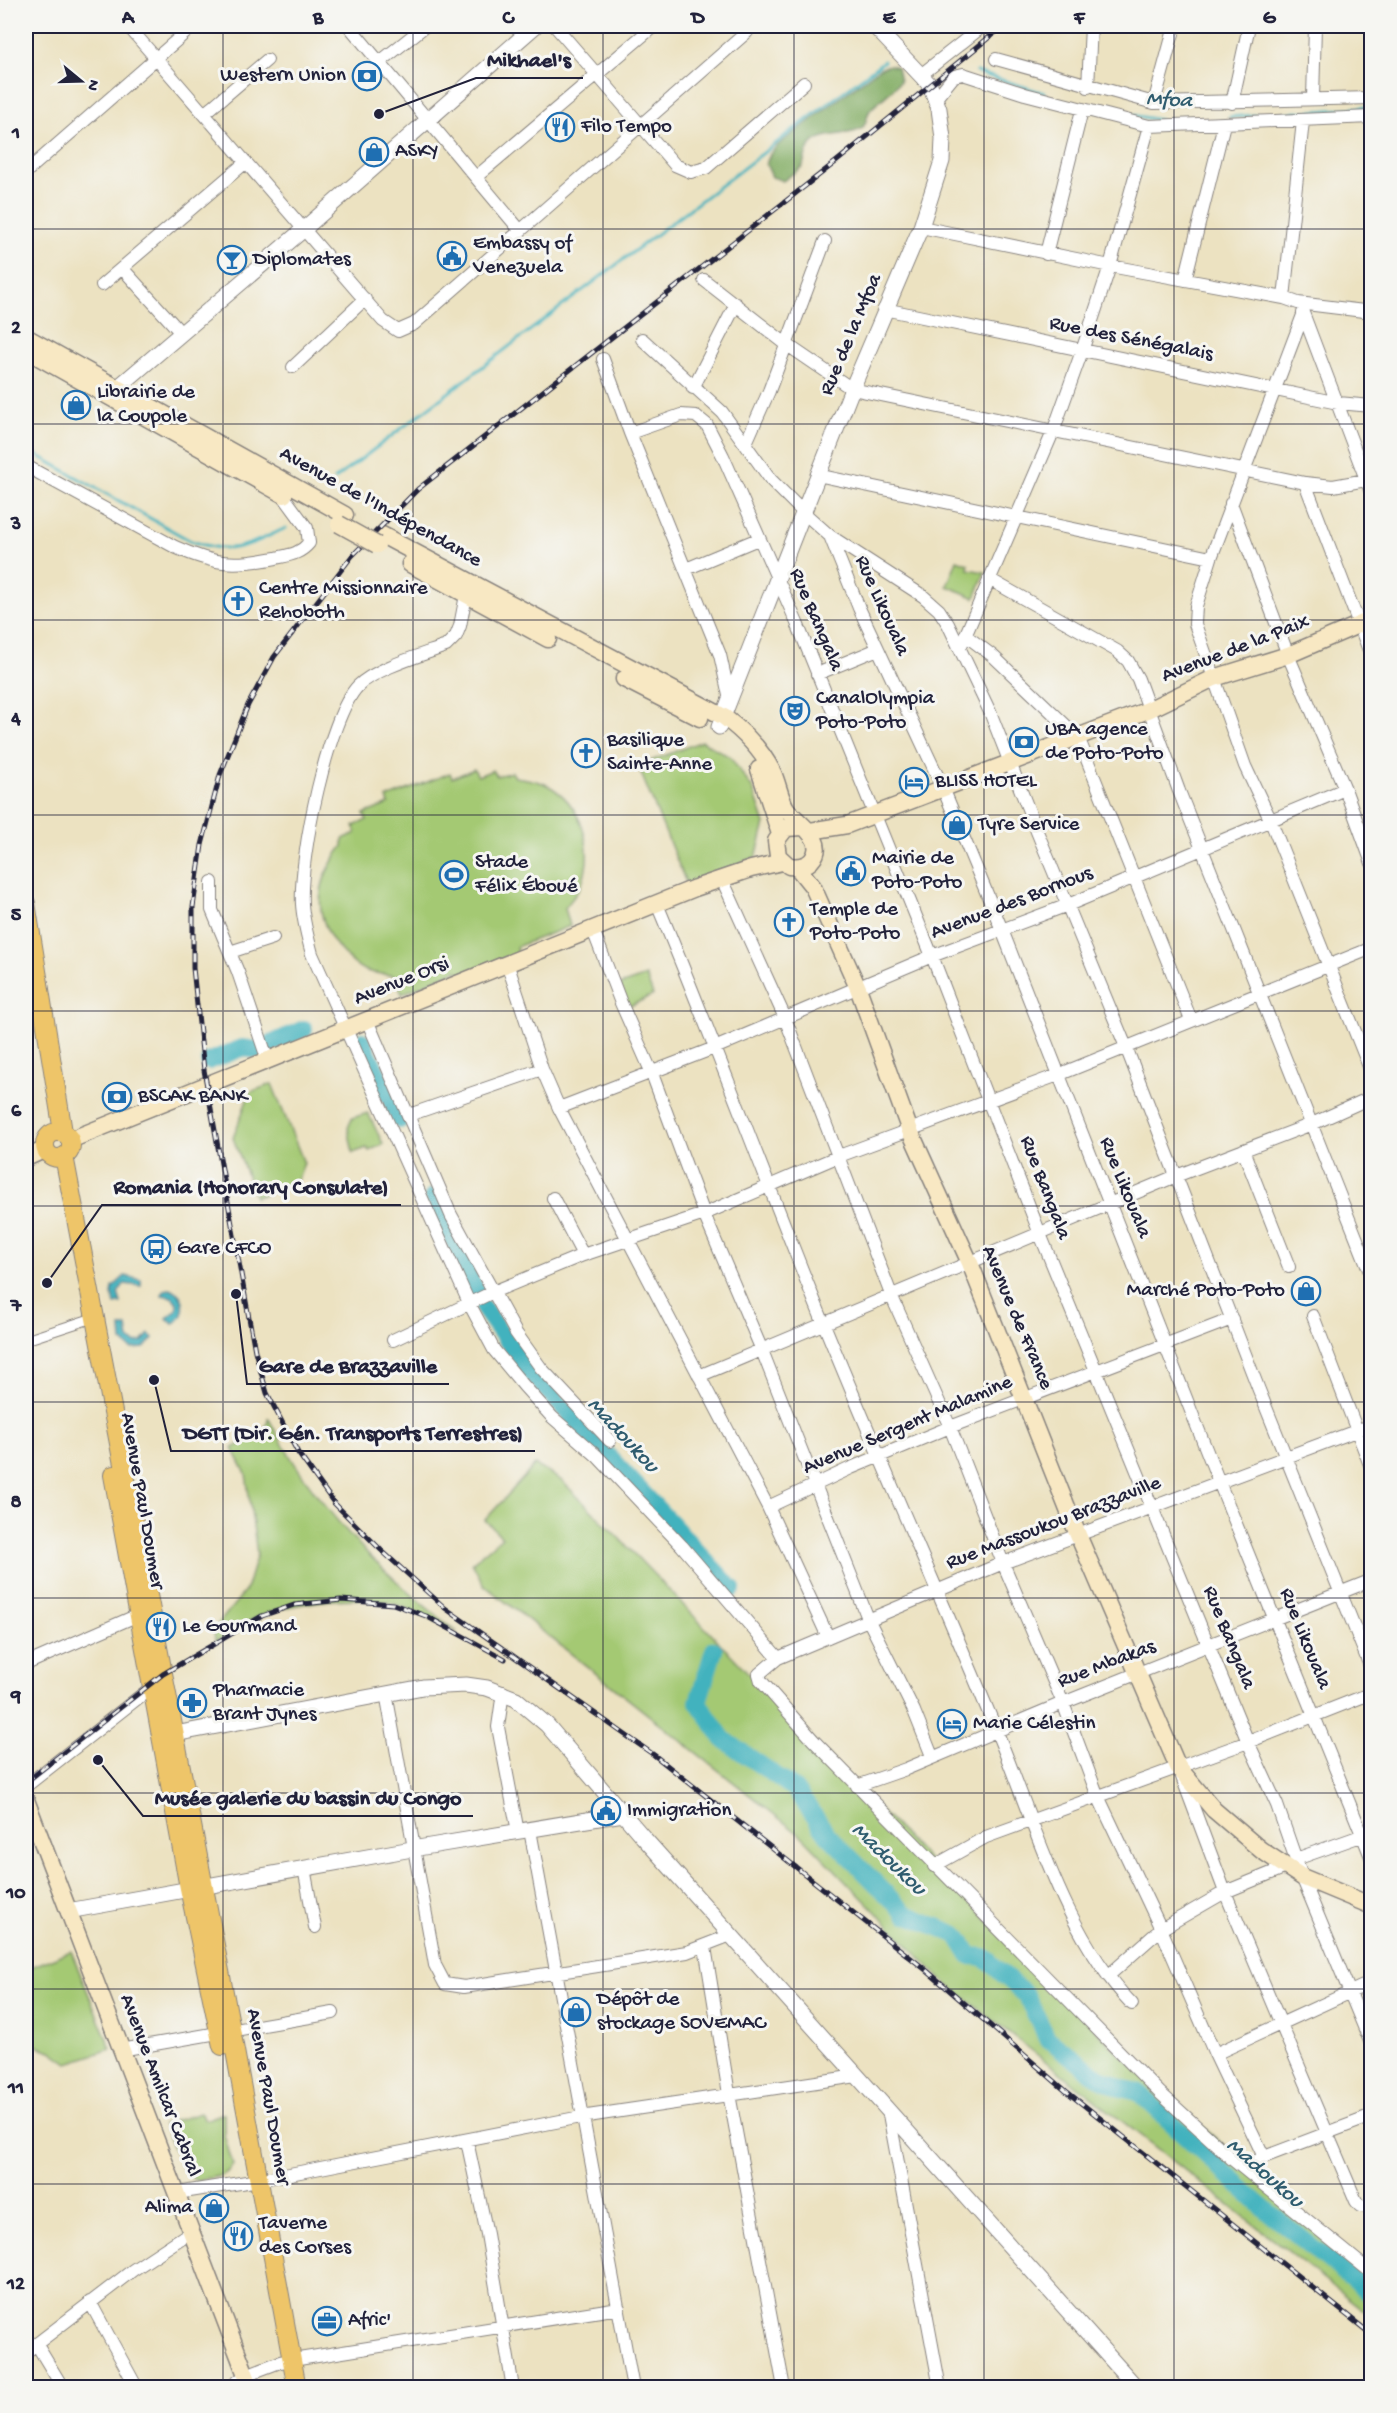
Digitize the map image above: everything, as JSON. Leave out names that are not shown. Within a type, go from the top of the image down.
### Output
[{"type":"main road","name":"Avenue de l'Indépendance","points":[[26,337],[112,393],[282,494],[342,520]]},
{"type":"main road","name":"Avenue de l'Indépendance","points":[[26,350],[112,393],[379,540],[717,720],[755,760],[793,854]]},
{"type":"main road","name":"Avenue de l'Indépendance","points":[[379,540],[466,595],[717,720],[739,728],[761,754],[772,772],[784,806],[806,829]]},
{"type":"main road","name":"Avenue de la Paix","points":[[848,825],[1148,710],[1214,678],[1288,655],[1365,622]]},
{"type":"main road","points":[[793,854],[794,826],[806,829],[848,825]]},
{"type":"main road","points":[[793,854],[848,825]]},
{"type":"main road","points":[[793,854],[815,838],[806,829]]},
{"type":"main road","name":"Avenue Orsi","points":[[26,1158],[507,963],[722,879],[793,854]]},
{"type":"main road","name":"Avenue de France","points":[[793,854],[813,887],[858,988],[910,1131],[970,1263],[1078,1535],[1178,1767],[1214,1810],[1261,1850],[1291,1863],[1302,1876],[1371,1906]]},
{"type":"main road","points":[[26,903],[58,1145]]},
{"type":"main road","points":[[26,972],[58,1145]]},
{"type":"main road","name":"Avenue Paul Doumer","points":[[58,1145],[87,1320],[113,1437]]},
{"type":"main road","name":"Avenue Paul Doumer","points":[[58,1145],[286,2361],[297,2388]]},
{"type":"main road","name":"Avenue Amilcar Cabral","points":[[26,1800],[120,2050],[249,2381]]},
{"type":"main road","name":"Avenue Paul Doumer","points":[[284,2388],[286,2361]]},
{"type":"street","points":[[128,26],[383,321],[399,331],[414,324],[519,229],[643,125],[747,32]]},
{"type":"street","points":[[26,172],[193,26]]},
{"type":"street","points":[[349,26],[429,118],[519,229]]},
{"type":"street","points":[[380,62],[425,26]]},
{"type":"street","points":[[112,393],[304,229],[535,26]]},
{"type":"street","points":[[555,26],[643,125],[675,165],[682,170],[698,171],[804,83]]},
{"type":"street","points":[[476,177],[654,26]]},
{"type":"street","name":"Rue de la Mfoa","points":[[717,720],[742,673],[817,475],[884,309],[921,227],[942,161],[943,138],[936,98],[922,74],[874,26]]},
{"type":"street","points":[[922,74],[983,26]]},
{"type":"street","points":[[1088,87],[1091,26]]},
{"type":"street","points":[[1154,104],[1175,26]]},
{"type":"street","points":[[1232,103],[1249,26]]},
{"type":"street","points":[[1313,98],[1315,26]]},
{"type":"street","points":[[996,59],[1154,104],[1371,98]]},
{"type":"street","points":[[204,114],[267,60]]},
{"type":"street","points":[[936,98],[954,75],[963,74],[1082,110],[1149,126],[1371,117]]},
{"type":"street","points":[[1046,254],[1082,110]]},
{"type":"street","points":[[1284,298],[1303,121]]},
{"type":"street","points":[[1185,280],[1224,124]]},
{"type":"street","points":[[960,648],[1053,432],[1110,266],[1149,126]]},
{"type":"street","points":[[102,285],[246,162]]},
{"type":"street","points":[[921,227],[1046,254],[1284,298],[1301,309],[1371,312]]},
{"type":"street","points":[[746,443],[769,391],[825,241]]},
{"type":"street","points":[[122,268],[182,334]]},
{"type":"street","points":[[704,280],[786,344],[852,389],[1305,483],[1333,486],[1366,480]]},
{"type":"street","points":[[293,367],[365,299]]},
{"type":"street","points":[[693,388],[736,304]]},
{"type":"street","name":"Rue des Sénégalais","points":[[884,309],[1338,403],[1371,406]]},
{"type":"street","points":[[1301,309],[1276,389],[1242,471],[1211,558],[1196,606],[1195,624],[1245,766],[1270,819],[1325,964],[1371,1074]]},
{"type":"street","points":[[1301,309],[1371,495]]},
{"type":"street","points":[[642,339],[693,388],[722,412],[771,480],[830,536],[923,596],[939,610],[960,648],[1010,762],[1126,1047],[1342,1592],[1371,1671]]},
{"type":"street","points":[[603,359],[630,433],[720,655],[730,696]]},
{"type":"street","name":"Rue Bangala","points":[[630,433],[681,415],[696,416],[701,420],[723,456],[817,674],[932,956],[1040,1234],[1248,1742],[1276,1805],[1291,1863]]},
{"type":"street","points":[[26,466],[198,558],[221,563],[242,565],[303,550],[309,543],[309,535],[282,494]]},
{"type":"street","points":[[817,475],[1211,558]]},
{"type":"street","points":[[1305,483],[1365,622],[1371,658]]},
{"type":"street","points":[[1231,503],[1288,655],[1345,789],[1371,863]]},
{"type":"street","name":"Rue Likouala","points":[[830,536],[878,649],[943,788],[1002,930],[1166,1344],[1218,1482],[1314,1716],[1367,1834],[1371,1859]]},
{"type":"street","points":[[686,569],[758,539]]},
{"type":"street","points":[[989,579],[1117,651],[1128,661],[1138,679],[1148,710],[1371,1277]]},
{"type":"street","points":[[466,595],[456,636],[446,646],[360,683],[350,696],[336,726],[308,827],[302,904],[312,954],[344,1030],[470,1305],[494,1350],[552,1417],[597,1456],[682,1545],[778,1658]]},
{"type":"street","points":[[965,634],[993,656],[1078,737],[1191,1020]]},
{"type":"street","points":[[817,674],[878,649]]},
{"type":"street","name":"Avenue des Bornous","points":[[559,1108],[717,1047],[932,956],[1068,905],[1345,789]]},
{"type":"street","points":[[722,879],[785,1018],[892,1297],[950,1427],[1003,1563],[1063,1703],[1097,1794],[1264,2157]]},
{"type":"street","points":[[212,882],[212,910],[230,952],[268,1061]]},
{"type":"street","points":[[657,904],[717,1047],[825,1323],[936,1592],[996,1730],[1031,1820],[1070,1910],[1108,1976],[1132,2004]]},
{"type":"street","points":[[593,930],[621,1003],[651,1071],[704,1214],[761,1348],[869,1621],[914,1711],[932,1756]]},
{"type":"street","points":[[230,952],[273,938]]},
{"type":"street","points":[[393,1340],[493,1292],[583,1255],[704,1214],[839,1156],[1058,1075],[1260,993],[1325,964],[1371,948]]},
{"type":"street","points":[[507,963],[542,1069],[559,1108],[670,1316],[768,1507],[828,1637]]},
{"type":"street","points":[[367,1020],[452,1215],[516,1333],[541,1368],[610,1441]]},
{"type":"street","points":[[409,1115],[542,1069]]},
{"type":"street","points":[[699,1376],[761,1348],[892,1297],[1110,1206],[1176,1176],[1312,1124],[1371,1097]]},
{"type":"street","points":[[1243,1150],[1289,1267]]},
{"type":"street","points":[[553,1198],[583,1255]]},
{"type":"street","points":[[1313,1316],[1371,1470]]},
{"type":"street","name":"Avenue Sergent Malamine","points":[[768,1507],[950,1427],[1232,1319]]},
{"type":"street","points":[[26,1340],[87,1320]]},
{"type":"street","name":"Rue Massoukou Brazzaville","points":[[857,1786],[761,1681],[759,1674],[778,1658],[1003,1563],[1371,1425]]},
{"type":"street","name":"Rue Mbakas","points":[[857,1786],[1371,1581]]},
{"type":"street","points":[[26,1664],[145,1612]]},
{"type":"street","points":[[26,1786],[158,1683]]},
{"type":"street","points":[[168,1736],[443,1685],[487,1688],[503,1692],[531,1710],[547,1725],[623,1814],[1137,2388]]},
{"type":"street","points":[[503,1692],[498,1727],[524,1831],[555,1974],[633,2388]]},
{"type":"street","points":[[934,1866],[966,1845],[1097,1794],[1248,1742],[1371,1693]]},
{"type":"street","points":[[386,1694],[412,1849],[435,1965],[445,1984],[458,1988],[555,1974],[705,1947],[731,1935]]},
{"type":"street","points":[[1178,1767],[1225,1892],[1356,2201],[1360,2206],[1371,2207]]},
{"type":"street","points":[[857,1786],[1160,2093],[1244,2168],[1371,2273]]},
{"type":"street","points":[[68,1911],[412,1849],[623,1814]]},
{"type":"street","points":[[1108,1976],[1161,1929],[1225,1892],[1291,1863],[1367,1834]]},
{"type":"street","points":[[304,1868],[315,1928]]},
{"type":"street","points":[[1302,1876],[1371,2046]]},
{"type":"street","points":[[705,1947],[729,2094],[784,2388]]},
{"type":"street","points":[[1215,2054],[1371,1982]]},
{"type":"street","points":[[120,2050],[333,2013]]},
{"type":"street","points":[[177,2193],[467,2141],[581,2117],[857,2076]]},
{"type":"street","points":[[887,2108],[940,2388]]},
{"type":"street","points":[[1244,2168],[1264,2157],[1371,2116]]},
{"type":"street","points":[[467,2141],[504,2328],[513,2388]]},
{"type":"street","points":[[26,2352],[90,2302],[192,2231]]},
{"type":"street","points":[[90,2302],[137,2388]]},
{"type":"street","points":[[229,2388],[249,2381],[286,2361],[619,2308]]},
{"type":"street","points":[[37,2345],[63,2388]]},
{"type":"green space","points":[[890,65],[897,67],[900,81],[870,110],[862,129],[816,140],[810,145],[803,166],[783,181],[772,177],[766,164],[770,154],[779,144],[880,68]]},
{"type":"green space","points":[[957,560],[968,564],[968,569],[985,572],[975,598],[947,586]]},
{"type":"green space","points":[[702,741],[730,757],[753,789],[765,824],[756,857],[687,885],[638,766]]},
{"type":"green space","name":"Stade Félix Éboué","points":[[474,769],[478,776],[493,770],[497,776],[512,772],[515,777],[543,783],[559,793],[577,815],[583,829],[587,857],[581,885],[565,908],[570,926],[516,947],[518,954],[461,977],[457,970],[402,994],[395,976],[360,968],[331,938],[321,911],[323,885],[327,872],[343,846],[343,839],[356,833],[354,826],[367,820],[364,814],[389,804],[387,798],[450,773],[452,778]]},
{"type":"green space","points":[[646,976],[653,995],[628,1007],[620,985]]},
{"type":"green space","points":[[272,1084],[304,1163],[295,1186],[255,1197],[233,1138],[250,1092]]},
{"type":"green space","points":[[368,1113],[383,1144],[369,1151],[367,1148],[353,1153],[348,1128],[352,1118]]},
{"type":"green space","points":[[268,1417],[306,1480],[350,1535],[401,1585],[457,1632],[394,1604],[345,1599],[277,1610],[250,1621],[215,1642],[214,1629],[246,1590],[257,1554],[246,1474],[233,1448],[261,1432],[265,1428]]},
{"type":"green space","points":[[535,1465],[561,1480],[616,1535],[934,1866],[1124,2058],[1371,2274],[1371,2316],[943,1981],[804,1838],[484,1585],[472,1563],[502,1537],[485,1520]]},
{"type":"green space","points":[[71,1951],[111,2049],[68,2063],[51,2051],[27,2043],[26,1969]]},
{"type":"green space","points":[[200,2113],[205,2120],[224,2113],[224,2135],[233,2165],[221,2176],[196,2180],[191,2178],[181,2165],[163,2124]]},
{"type":"water","points":[[125,1276],[141,1280],[141,1286],[124,1284],[118,1293],[121,1303],[115,1304],[112,1295],[113,1287]]},
{"type":"water","points":[[170,1289],[180,1296],[184,1305],[181,1316],[173,1324],[167,1318],[177,1310],[177,1303],[172,1297],[162,1295],[164,1290]]},
{"type":"water","points":[[121,1327],[127,1327],[129,1339],[135,1343],[142,1342],[149,1334],[153,1338],[144,1348],[131,1349],[122,1341]]},
{"type":"waterway","points":[[335,479],[884,61]]},
{"type":"waterway","name":"Mfoa","points":[[976,72],[1044,93]]},
{"type":"waterway","name":"Mfoa","points":[[1230,117],[1372,107]]},
{"type":"waterway","name":"Mfoa","points":[[1131,115],[1160,120]]},
{"type":"waterway","points":[[26,449],[191,541],[219,548],[240,547],[286,528]]},
{"type":"waterway","name":"Madoukou","points":[[271,1044],[304,1029]]},
{"type":"waterway","name":"Madoukou","points":[[362,1041],[400,1120]]},
{"type":"waterway","name":"Madoukou","points":[[209,1061],[242,1048],[258,1050]]},
{"type":"waterway","name":"Madoukou","points":[[433,1197],[476,1290]]},
{"type":"waterway","name":"Madoukou","points":[[484,1309],[529,1371],[732,1589]]},
{"type":"waterway","name":"Madoukou","points":[[714,1650],[698,1702],[723,1739],[795,1789],[828,1835],[906,1914],[957,1935],[970,1956],[984,1957],[1026,1995],[1047,2038],[1098,2077],[1121,2088],[1138,2092],[1259,2204],[1372,2295]]},
{"type":"railway","points":[[1003,26],[837,161],[418,489],[352,556],[274,657],[248,705],[220,775],[202,845],[193,907],[193,968],[204,1070],[255,1351],[267,1393],[298,1453],[334,1503],[381,1550],[445,1608],[654,1755],[926,1970],[1066,2091],[1372,2335]]},
{"type":"railway","points":[[26,1782],[163,1674],[262,1616],[294,1605],[341,1600],[393,1604],[426,1616],[505,1659]]},
{"type":"place","name":"Western Union","points":[[367,76]]},
{"type":"place","name":"Mikhael's","points":[[379,114]]},
{"type":"place","name":"Filo Tempo","points":[[560,127]]},
{"type":"place","name":"ASKY","points":[[374,152]]},
{"type":"place","name":"Embassy of Venezuela","points":[[452,256]]},
{"type":"place","name":"Diplomates","points":[[232,260]]},
{"type":"place","name":"Librairie de la Coupole","points":[[76,405]]},
{"type":"place","name":"Centre Missionnaire Rehoboth","points":[[238,601]]},
{"type":"place","name":"CanalOlympia Poto-Poto","points":[[795,711]]},
{"type":"place","name":"UBA agence de Poto-Poto","points":[[1024,742]]},
{"type":"place","name":"Basilique Sainte-Anne","points":[[586,753]]},
{"type":"place","name":"BLISS HOTEL","points":[[914,782]]},
{"type":"place","name":"Tyre Service","points":[[957,825]]},
{"type":"place","name":"Mairie de Poto-Poto","points":[[851,871]]},
{"type":"place","name":"Stade Félix Éboué","points":[[454,875]]},
{"type":"place","name":"Temple de Poto-Poto","points":[[789,922]]},
{"type":"place","name":"BSCAK BANK","points":[[117,1097]]},
{"type":"place","name":"Gare CFCO","points":[[156,1249]]},
{"type":"place","name":"Romania (Honorary Consulate)","points":[[47,1283]]},
{"type":"place","name":"Marché Poto-Poto","points":[[1306,1291]]},
{"type":"place","name":"Gare de Brazzaville","points":[[236,1294]]},
{"type":"place","name":"DGTT (Dir. Gén. Transports Terrestres)","points":[[154,1380]]},
{"type":"place","name":"Le Gourmand","points":[[161,1627]]},
{"type":"place","name":"Pharmacie Brant Jynes","points":[[192,1703]]},
{"type":"place","name":"Marie Célestin","points":[[952,1724]]},
{"type":"place","name":"Musée galerie du bassin du Congo","points":[[98,1760]]},
{"type":"place","name":"Immigration","points":[[606,1811]]},
{"type":"place","name":"Dépôt de stockage SOVEMAC","points":[[576,2012]]},
{"type":"place","name":"Alima","points":[[214,2208]]},
{"type":"place","name":"Taverne des Corses","points":[[238,2236]]},
{"type":"place","name":"Afric'","points":[[327,2321]]}]
